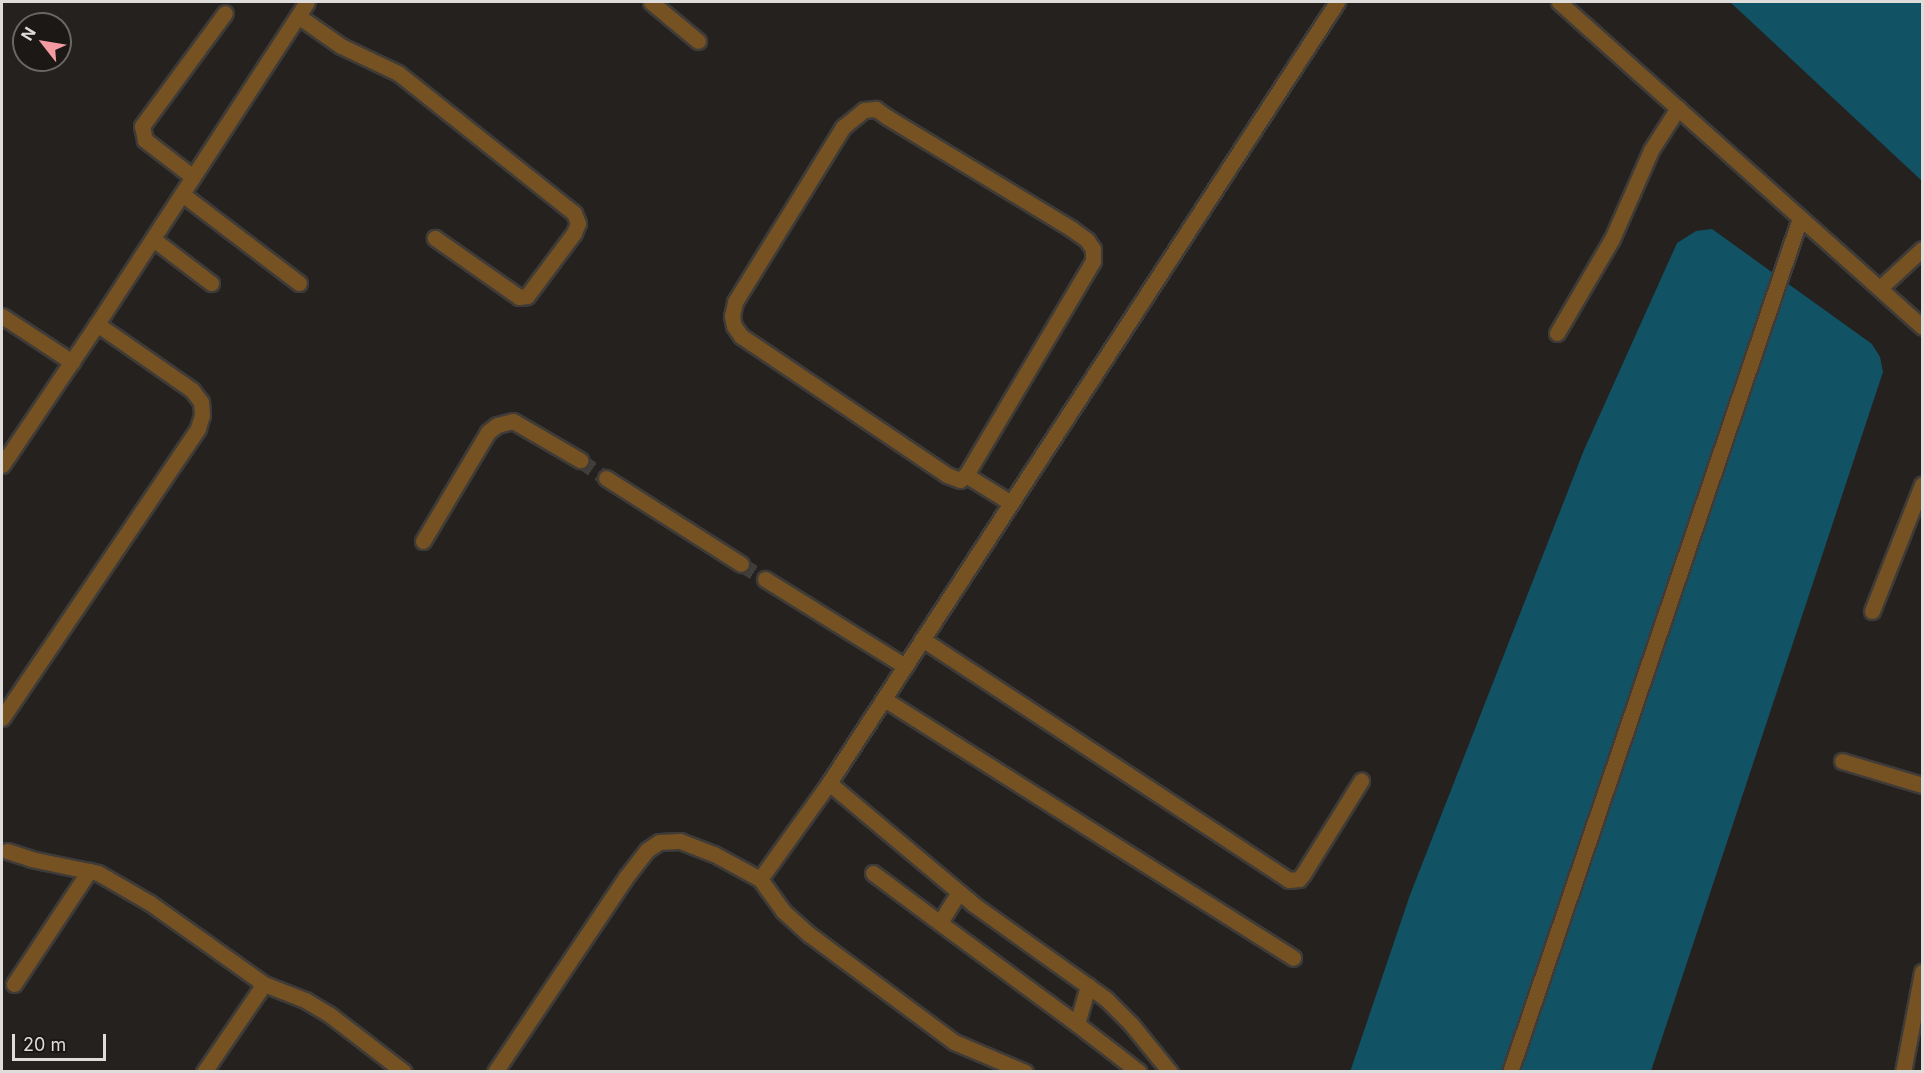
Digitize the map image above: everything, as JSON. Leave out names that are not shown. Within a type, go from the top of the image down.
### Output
[{"type":"street","points":[[2,465],[98,324],[308,2]]},
{"type":"street","points":[[651,2],[698,41]]},
{"type":"street","points":[[760,879],[829,783],[1337,2]]},
{"type":"street","points":[[1559,2],[1923,327]]},
{"type":"street","points":[[193,177],[145,140],[142,126],[225,13]]},
{"type":"street","points":[[298,16],[341,46],[398,73],[574,213],[578,223],[574,233],[527,296],[519,297],[435,238]]},
{"type":"street","points":[[1557,333],[1612,239],[1651,150],[1678,108]]},
{"type":"street","points":[[864,110],[876,110],[897,122],[1072,229],[1087,240],[1093,249],[1094,261],[966,475],[960,480],[948,475],[741,336],[734,326],[732,316],[735,302],[843,127],[864,110]]},
{"type":"street","points":[[182,194],[299,283]]},
{"type":"street","points":[[1510,1071],[1800,218]]},
{"type":"street","points":[[153,239],[211,283]]},
{"type":"street","points":[[1880,288],[1923,249]]},
{"type":"street","points":[[2,316],[72,362]]},
{"type":"street","points":[[2,718],[198,428],[202,415],[201,402],[192,390],[98,324]]},
{"type":"street","points":[[423,541],[488,432],[497,425],[513,422],[579,460]]},
{"type":"street","points":[[966,475],[1011,503]]},
{"type":"street","points":[[606,478],[741,564]]},
{"type":"street","points":[[1872,611],[1923,485]]},
{"type":"street","points":[[765,579],[905,666]]},
{"type":"street","points":[[922,639],[1289,880],[1299,879],[1303,874],[1361,781]]},
{"type":"street","points":[[884,699],[1293,958]]},
{"type":"street","points":[[1842,761],[1923,785]]},
{"type":"street","points":[[829,783],[959,892],[1088,986],[1131,1024],[1170,1071]]},
{"type":"street","points":[[495,1071],[626,877],[647,850],[659,842],[680,841],[714,854],[760,879],[783,911],[810,935],[954,1042],[1025,1071]]},
{"type":"street","points":[[7,851],[31,859],[98,873],[150,903],[264,984],[305,1000],[330,1015],[404,1071]]},
{"type":"street","points":[[15,984],[89,871]]},
{"type":"street","points":[[873,873],[1139,1071]]},
{"type":"street","points":[[940,923],[959,892]]},
{"type":"street","points":[[1904,1071],[1923,972]]},
{"type":"street","points":[[204,1071],[264,984]]},
{"type":"street","points":[[1077,1024],[1088,986]]},
{"type":"water","points":[[1730,2],[1922,2],[1922,181]]},
{"type":"water","points":[[1712,229],[1872,344],[1880,357],[1883,372],[1651,1071],[1350,1072],[1410,895],[1584,450],[1677,243],[1696,231]]},
{"type":"tunnel","points":[[580,460],[606,478]]},
{"type":"tunnel","points":[[741,564],[765,579]]}]
